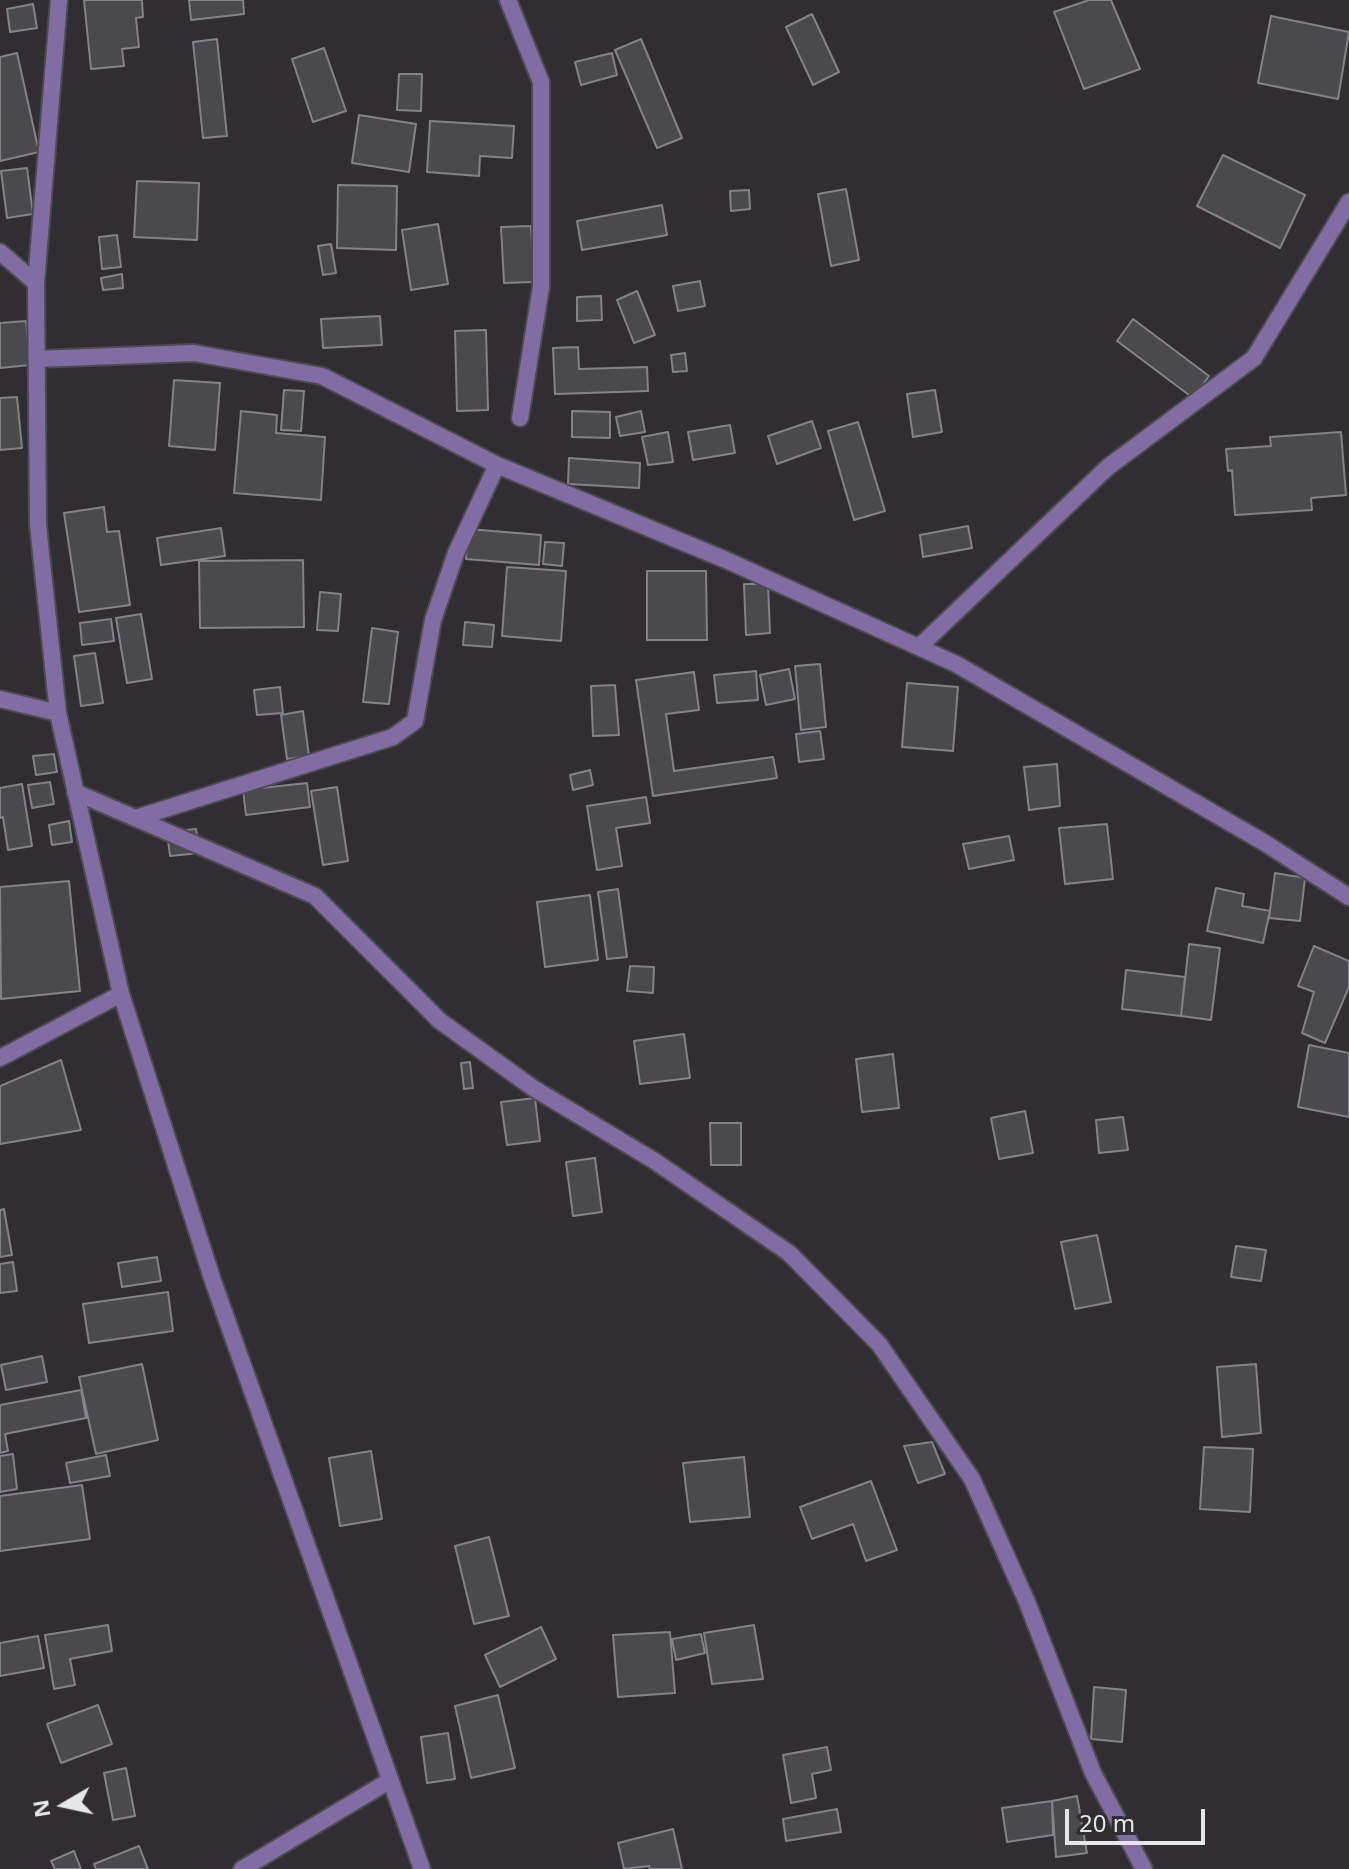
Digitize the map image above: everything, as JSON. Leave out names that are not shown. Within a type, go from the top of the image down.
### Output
[{"type":"street","points":[[59,0],[36,283],[38,525],[58,713],[121,994],[213,1281],[422,1869]]},
{"type":"street","points":[[508,0],[541,82],[541,287],[520,418]]},
{"type":"street","points":[[919,647],[1108,467],[1254,358],[1349,202]]},
{"type":"street","points":[[0,252],[36,283]]},
{"type":"street","points":[[37,359],[194,353],[322,376],[497,465],[726,560],[956,664],[1198,804],[1349,897]]},
{"type":"street","points":[[136,818],[393,737],[415,721],[433,620],[456,553],[497,465]]},
{"type":"street","points":[[0,699],[58,713]]},
{"type":"street","points":[[75,792],[315,896],[440,1021],[533,1088],[653,1160],[789,1253],[879,1344],[972,1479],[1027,1602],[1093,1773],[1144,1869]]},
{"type":"street","points":[[0,1058],[121,994]]},
{"type":"street","points":[[242,1869],[389,1781]]},
{"type":"building","points":[[84,0],[142,0],[143,17],[136,18],[139,47],[122,49],[124,66],[91,69]]},
{"type":"building","points":[[189,0],[243,0],[244,14],[191,20]]},
{"type":"building","points":[[1089,0],[1111,0],[1140,69],[1084,89],[1054,12]]},
{"type":"building","points":[[33,4],[37,28],[10,32],[7,9]]},
{"type":"building","points":[[812,14],[839,72],[813,85],[786,27]]},
{"type":"building","points":[[1271,16],[1349,32],[1338,99],[1258,83]]},
{"type":"building","points":[[217,39],[227,136],[203,138],[193,42]]},
{"type":"building","points":[[641,39],[682,138],[657,148],[615,50]]},
{"type":"building","points":[[324,48],[346,111],[313,122],[292,59]]},
{"type":"building","points":[[17,53],[39,152],[0,161],[0,57]]},
{"type":"building","points":[[612,53],[617,75],[581,85],[575,62]]},
{"type":"building","points":[[399,74],[422,74],[421,111],[397,110]]},
{"type":"building","points":[[359,115],[416,124],[409,172],[352,163]]},
{"type":"building","points":[[430,121],[514,126],[512,158],[480,156],[479,176],[427,172]]},
{"type":"building","points":[[1223,155],[1305,195],[1280,248],[1197,206]]},
{"type":"building","points":[[27,168],[33,214],[7,218],[1,171]]},
{"type":"building","points":[[137,181],[199,183],[197,240],[134,237]]},
{"type":"building","points":[[338,185],[397,186],[396,250],[337,248]]},
{"type":"building","points":[[846,189],[859,260],[831,266],[818,194]]},
{"type":"building","points":[[749,190],[750,209],[731,211],[730,191]]},
{"type":"building","points":[[662,205],[667,235],[582,250],[577,221]]},
{"type":"building","points":[[438,224],[448,284],[411,290],[402,230]]},
{"type":"building","points":[[531,226],[534,282],[504,283],[501,227]]},
{"type":"building","points":[[117,235],[121,267],[102,269],[99,237]]},
{"type":"building","points":[[331,244],[336,273],[323,275],[318,246]]},
{"type":"building","points":[[122,274],[123,288],[103,290],[101,278]]},
{"type":"building","points":[[700,281],[705,306],[678,311],[673,286]]},
{"type":"building","points":[[637,291],[655,335],[634,343],[617,300]]},
{"type":"building","points":[[601,296],[602,320],[577,321],[577,297]]},
{"type":"building","points":[[380,316],[382,345],[323,348],[321,319]]},
{"type":"building","points":[[1133,319],[1209,376],[1193,398],[1117,341]]},
{"type":"building","points":[[26,321],[30,365],[0,368],[0,323]]},
{"type":"building","points":[[486,330],[488,410],[457,411],[455,331]]},
{"type":"building","points":[[578,347],[579,369],[647,367],[648,391],[555,394],[553,348]]},
{"type":"building","points":[[685,353],[687,371],[673,372],[671,355]]},
{"type":"building","points":[[174,380],[220,383],[215,450],[169,446]]},
{"type":"building","points":[[284,390],[304,391],[301,431],[281,430]]},
{"type":"building","points":[[935,390],[942,432],[913,437],[907,394]]},
{"type":"building","points":[[17,397],[22,448],[0,450],[0,398]]},
{"type":"building","points":[[241,411],[277,415],[276,433],[325,437],[321,500],[234,493]]},
{"type":"building","points":[[572,411],[610,412],[610,438],[572,437]]},
{"type":"building","points":[[641,411],[645,432],[620,436],[616,417]]},
{"type":"building","points":[[812,421],[821,448],[777,464],[768,436]]},
{"type":"building","points":[[858,422],[885,511],[854,520],[828,431]]},
{"type":"building","points":[[730,425],[735,453],[693,460],[688,432]]},
{"type":"building","points":[[668,432],[673,462],[648,465],[642,437]]},
{"type":"building","points":[[1341,432],[1346,495],[1311,498],[1312,510],[1235,515],[1232,470],[1228,471],[1226,449],[1271,446],[1270,437]]},
{"type":"building","points":[[569,458],[640,463],[639,488],[568,484]]},
{"type":"building","points":[[104,507],[107,532],[119,531],[130,605],[79,612],[64,513]]},
{"type":"building","points":[[968,526],[972,548],[923,557],[920,535]]},
{"type":"building","points":[[221,528],[225,556],[161,565],[157,538]]},
{"type":"building","points":[[468,529],[541,535],[539,565],[466,559]]},
{"type":"building","points":[[545,542],[564,543],[562,566],[543,564]]},
{"type":"building","points":[[303,560],[304,627],[200,628],[199,561]]},
{"type":"building","points":[[507,567],[566,571],[561,641],[502,636]]},
{"type":"building","points":[[647,571],[706,571],[707,640],[647,640]]},
{"type":"building","points":[[744,584],[768,584],[770,633],[746,635]]},
{"type":"building","points":[[320,592],[341,594],[338,631],[317,630]]},
{"type":"building","points":[[141,614],[152,679],[127,683],[116,618]]},
{"type":"building","points":[[111,619],[114,641],[82,645],[80,623]]},
{"type":"building","points":[[465,622],[494,625],[492,647],[463,645]]},
{"type":"building","points":[[372,628],[398,632],[389,704],[363,702]]},
{"type":"building","points":[[95,653],[103,703],[81,706],[74,656]]},
{"type":"building","points":[[820,664],[826,727],[801,730],[795,666]]},
{"type":"building","points":[[789,669],[795,699],[766,705],[760,675]]},
{"type":"building","points":[[756,671],[758,700],[717,703],[714,675]]},
{"type":"building","points":[[694,672],[699,710],[666,714],[674,771],[773,757],[777,778],[653,796],[636,680]]},
{"type":"building","points":[[907,683],[958,687],[953,751],[902,747]]},
{"type":"building","points":[[615,685],[619,735],[593,736],[591,686]]},
{"type":"building","points":[[280,687],[283,713],[257,715],[254,690]]},
{"type":"building","points":[[303,711],[309,756],[287,759],[281,715]]},
{"type":"building","points":[[820,731],[824,759],[799,762],[796,734]]},
{"type":"building","points":[[54,754],[57,772],[36,775],[33,756]]},
{"type":"building","points":[[1057,764],[1060,806],[1029,810],[1024,767]]},
{"type":"building","points":[[590,770],[593,785],[573,790],[570,775]]},
{"type":"building","points":[[50,782],[54,804],[32,808],[28,785]]},
{"type":"building","points":[[307,783],[310,807],[246,815],[243,790]]},
{"type":"building","points":[[22,784],[32,846],[8,850],[3,817],[0,818],[0,788]]},
{"type":"building","points":[[337,787],[348,861],[323,865],[311,791]]},
{"type":"building","points":[[646,797],[650,823],[616,828],[622,866],[597,870],[587,806]]},
{"type":"building","points":[[69,821],[72,842],[52,845],[49,825]]},
{"type":"building","points":[[1107,824],[1113,879],[1065,884],[1059,828]]},
{"type":"building","points":[[196,829],[200,853],[170,856],[167,832]]},
{"type":"building","points":[[1009,836],[1014,860],[969,869],[963,844]]},
{"type":"building","points":[[1275,873],[1305,878],[1300,921],[1269,918]]},
{"type":"building","points":[[69,881],[80,991],[1,999],[0,887]]},
{"type":"building","points":[[1216,888],[1244,894],[1242,906],[1270,911],[1263,943],[1207,931]]},
{"type":"building","points":[[618,889],[627,957],[607,959],[598,892]]},
{"type":"building","points":[[590,895],[598,960],[545,967],[537,902]]},
{"type":"building","points":[[1189,944],[1220,948],[1211,1020],[1181,1016]]},
{"type":"building","points":[[1314,946],[1349,961],[1349,987],[1325,1043],[1302,1033],[1314,992],[1298,986]]},
{"type":"building","points":[[630,966],[654,967],[653,993],[627,991]]},
{"type":"building","points":[[1126,970],[1185,977],[1181,1016],[1122,1009]]},
{"type":"building","points":[[684,1034],[690,1078],[640,1084],[634,1041]]},
{"type":"building","points":[[1309,1045],[1349,1053],[1349,1117],[1298,1107]]},
{"type":"building","points":[[893,1054],[899,1108],[862,1112],[856,1059]]},
{"type":"building","points":[[61,1060],[81,1130],[0,1144],[0,1086]]},
{"type":"building","points":[[470,1062],[473,1088],[464,1089],[461,1063]]},
{"type":"building","points":[[535,1098],[540,1141],[507,1145],[501,1102]]},
{"type":"building","points":[[1025,1111],[1033,1153],[999,1159],[991,1118]]},
{"type":"building","points":[[1123,1117],[1128,1150],[1099,1153],[1096,1120]]},
{"type":"building","points":[[710,1123],[741,1123],[741,1165],[711,1165]]},
{"type":"building","points":[[595,1158],[602,1212],[573,1216],[566,1162]]},
{"type":"building","points":[[4,1209],[12,1255],[0,1257],[0,1210]]},
{"type":"building","points":[[1097,1235],[1111,1302],[1075,1309],[1061,1242]]},
{"type":"building","points":[[1236,1246],[1266,1250],[1261,1281],[1231,1277]]},
{"type":"building","points":[[157,1257],[161,1281],[122,1287],[118,1263]]},
{"type":"building","points":[[13,1262],[17,1291],[0,1293],[0,1264]]},
{"type":"building","points":[[168,1292],[173,1331],[89,1343],[83,1304]]},
{"type":"building","points":[[42,1356],[47,1382],[6,1390],[1,1365]]},
{"type":"building","points":[[142,1364],[158,1440],[96,1454],[79,1377]]},
{"type":"building","points":[[1256,1364],[1261,1433],[1222,1437],[1217,1367]]},
{"type":"building","points":[[81,1390],[86,1418],[5,1434],[8,1451],[0,1453],[0,1405]]},
{"type":"building","points":[[932,1442],[945,1474],[918,1483],[904,1446]]},
{"type":"building","points":[[1204,1447],[1253,1449],[1250,1512],[1200,1509]]},
{"type":"building","points":[[371,1451],[382,1519],[340,1526],[329,1458]]},
{"type":"building","points":[[13,1454],[17,1489],[0,1492],[0,1456]]},
{"type":"building","points":[[106,1455],[110,1476],[70,1483],[66,1463]]},
{"type":"building","points":[[744,1457],[750,1517],[690,1522],[683,1463]]},
{"type":"building","points":[[871,1481],[897,1550],[866,1561],[853,1524],[812,1539],[800,1507]]},
{"type":"building","points":[[82,1485],[90,1539],[0,1551],[0,1496]]},
{"type":"building","points":[[489,1537],[509,1616],[474,1624],[455,1546]]},
{"type":"building","points":[[108,1625],[112,1651],[70,1659],[75,1685],[54,1689],[45,1635]]},
{"type":"building","points":[[754,1625],[763,1679],[712,1684],[704,1633]]},
{"type":"building","points":[[541,1627],[556,1659],[500,1687],[485,1655]]},
{"type":"building","points":[[670,1632],[675,1693],[618,1697],[613,1635]]},
{"type":"building","points":[[701,1634],[705,1653],[676,1660],[672,1639]]},
{"type":"building","points":[[38,1636],[44,1668],[0,1676],[0,1643]]},
{"type":"building","points":[[1094,1687],[1126,1690],[1122,1742],[1091,1739]]},
{"type":"building","points":[[498,1695],[515,1768],[471,1778],[455,1706]]},
{"type":"building","points":[[98,1705],[112,1744],[61,1763],[47,1724]]},
{"type":"building","points":[[448,1733],[455,1779],[427,1783],[421,1737]]},
{"type":"building","points":[[827,1747],[831,1770],[812,1774],[816,1798],[791,1803],[783,1755]]},
{"type":"building","points":[[126,1768],[135,1816],[113,1820],[104,1773]]},
{"type":"building","points":[[1077,1796],[1087,1853],[1056,1857],[1052,1801]]},
{"type":"building","points":[[1052,1801],[1053,1835],[1007,1842],[1002,1808]]},
{"type":"building","points":[[837,1809],[841,1832],[786,1841],[783,1819]]},
{"type":"building","points":[[673,1829],[682,1869],[650,1869],[649,1866],[624,1869],[618,1843]]},
{"type":"building","points":[[139,1846],[148,1869],[96,1869],[94,1864]]},
{"type":"building","points":[[74,1851],[81,1869],[55,1869],[51,1861]]}]
